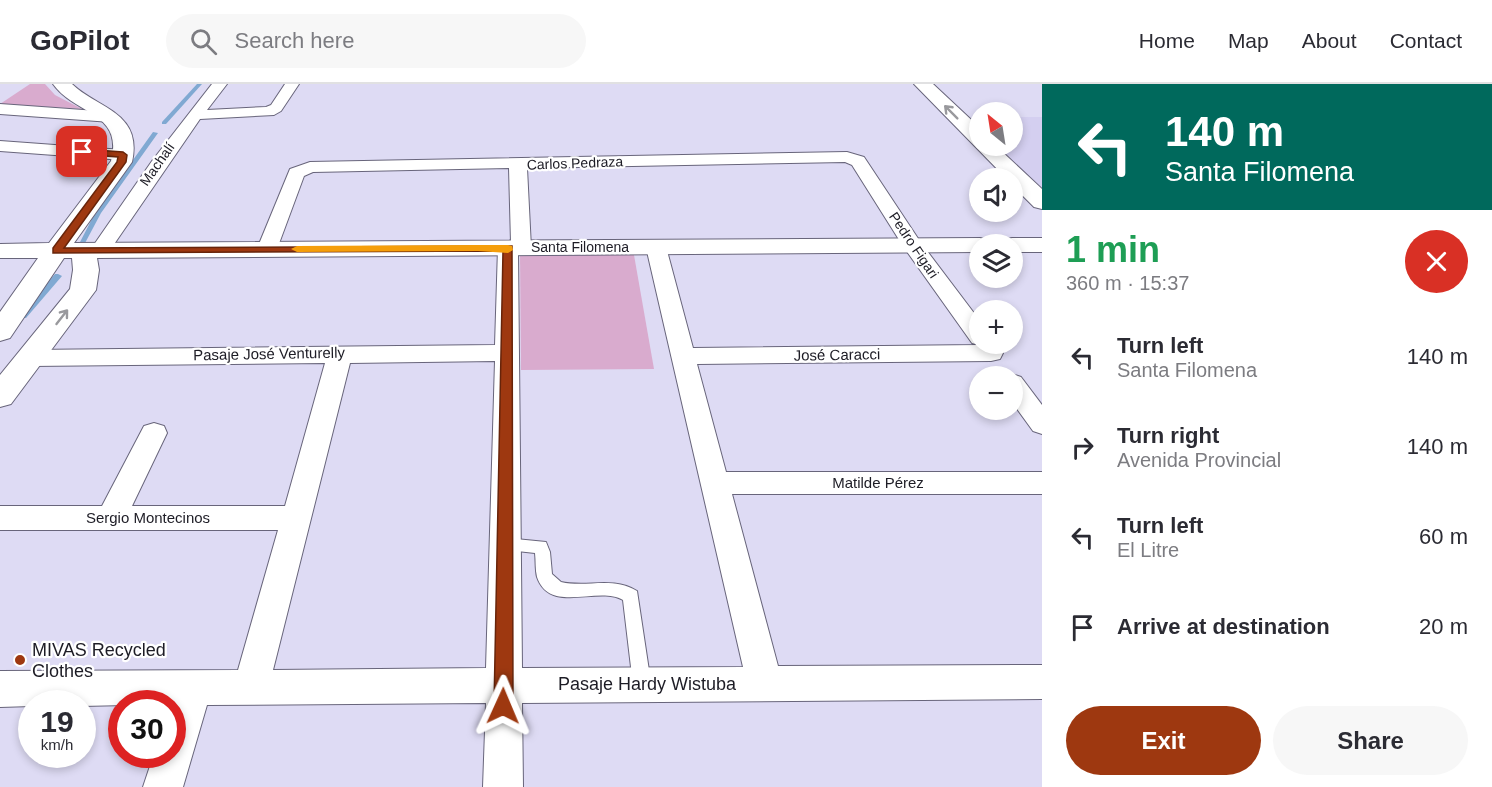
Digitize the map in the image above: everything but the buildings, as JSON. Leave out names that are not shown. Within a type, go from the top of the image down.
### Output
[{"type":"street","points":[[0,332],[81,250],[123,155],[120,132],[111,117],[74,95],[62,84]]},
{"type":"street","name":"Machalí","points":[[81,250],[144,183],[220,84]]},
{"type":"street","points":[[195,115],[269,112],[276,108],[292,84]]},
{"type":"street","points":[[923,84],[969,129]]},
{"type":"street","points":[[0,109],[111,117]]},
{"type":"street","points":[[0,146],[123,155]]},
{"type":"street","points":[[995,156],[1042,202]]},
{"type":"street","name":"Carlos Pedraza","points":[[267,249],[296,173],[302,169],[848,157]]},
{"type":"street","name":"Pedro Figari","points":[[848,157],[858,161],[914,246],[969,323]]},
{"type":"street","points":[[503,787],[507,353],[518,165]]},
{"type":"street","name":"Santa Filomena","points":[[0,251],[969,245]]},
{"type":"street","points":[[1023,245],[1042,245]]},
{"type":"street","points":[[656,247],[765,683]]},
{"type":"street","points":[[0,396],[83,290],[86,270],[81,250]]},
{"type":"street","name":"José Caracci","points":[[683,356],[969,346]]},
{"type":"street","points":[[251,687],[340,353]]},
{"type":"street","name":"Pasaje José Venturelly","points":[[31,358],[507,353]]},
{"type":"street","points":[[1023,398],[1042,424]]},
{"type":"street","points":[[111,518],[154,433]]},
{"type":"street","name":"Matilde Pérez","points":[[715,483],[1042,483]]},
{"type":"street","name":"Sergio Montecinos","points":[[0,518],[296,518]]},
{"type":"street","name":"Pasaje Hardy Wistuba","points":[[0,689],[1042,682]]},
{"type":"street","points":[[163,787],[194,688]]},
{"type":"lane","points":[[505,544],[541,547],[543,573],[549,584],[560,590],[621,590],[631,596],[642,684]]},
{"type":"shaded area","points":[[30,84],[45,84],[55,95],[82,109],[0,104]]},
{"type":"shaded area","points":[[1023,117],[1042,117],[1042,195],[1023,177],[1023,168],[1013,168],[1001,156],[1023,156]]},
{"type":"shaded area","points":[[520,253],[634,255],[654,369],[521,370]]},
{"type":"waterway","points":[[164,123],[200,84]]},
{"type":"waterway","points":[[82,244],[98,213],[155,133]]},
{"type":"waterway","points":[[23,316],[58,276]]},
{"type":"slow traffic","points":[[297,249],[508,248],[508,250]]},
{"type":"place","name":"MIVAS Recycled Clothes","points":[[20,660]]},
{"type":"route","points":[[82,152],[123,155],[121,162],[57,251],[508,248],[503,706]]}]
